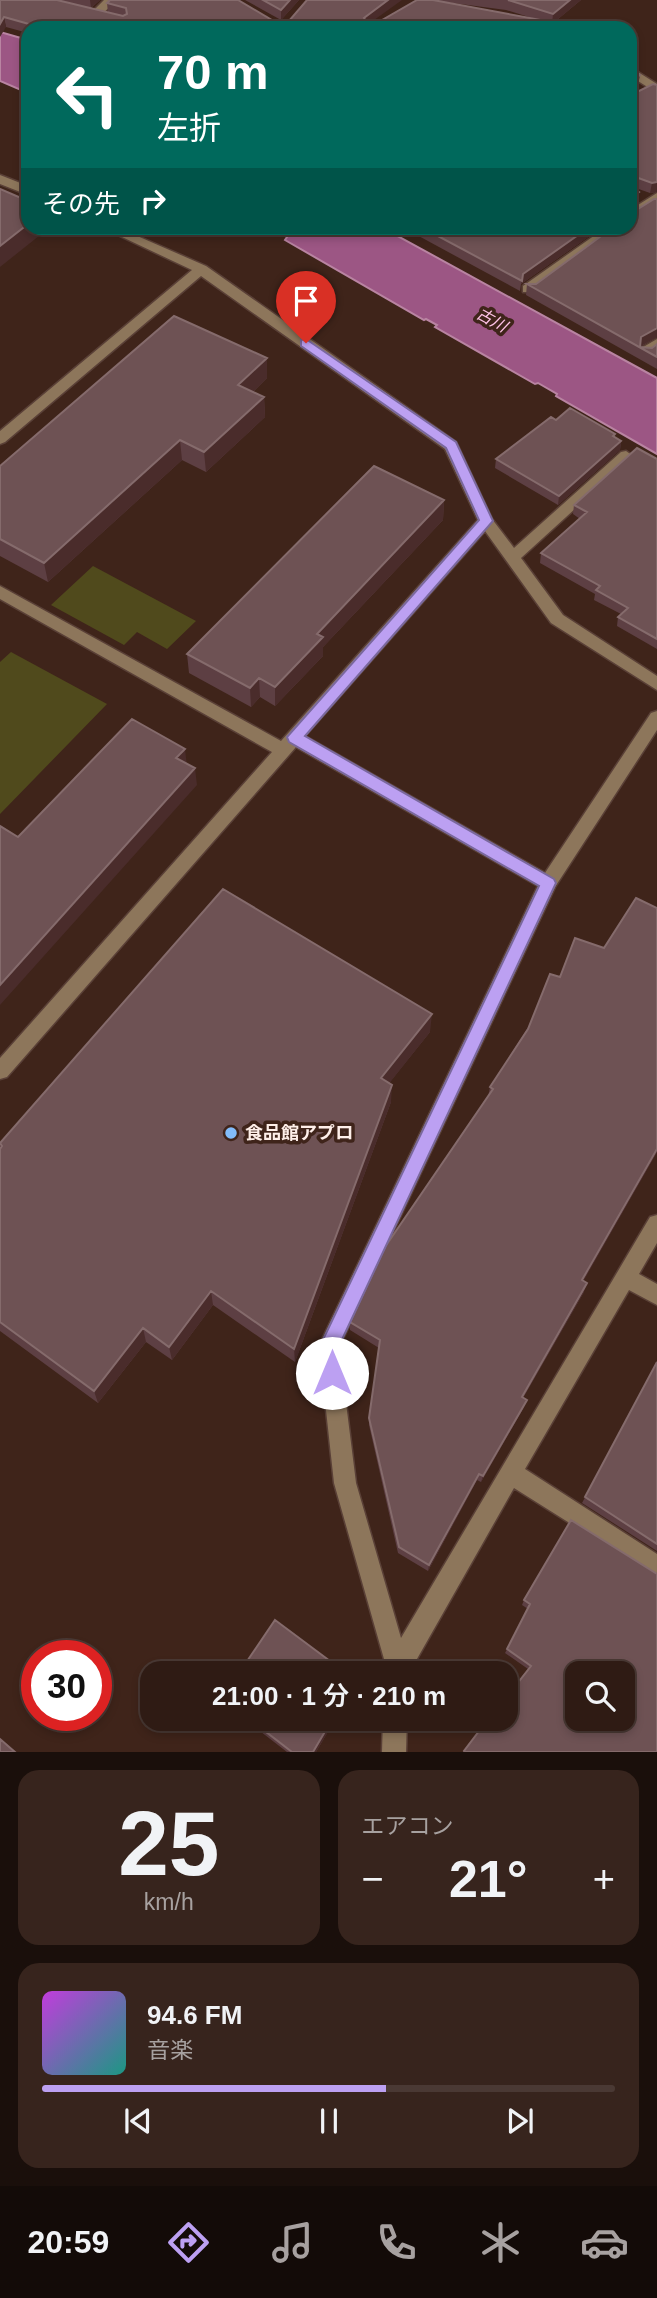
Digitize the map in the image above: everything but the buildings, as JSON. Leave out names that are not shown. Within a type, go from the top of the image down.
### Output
[{"type":"street","points":[[108,18],[89,13],[111,0]]},
{"type":"street","points":[[0,179],[21,188]]},
{"type":"street","points":[[637,210],[651,199]]},
{"type":"street","points":[[125,235],[201,269],[451,446],[486,521],[557,619],[657,684]]},
{"type":"street","points":[[527,289],[603,235]]},
{"type":"street","points":[[0,439],[201,269]]},
{"type":"street","points":[[513,557],[626,456]]},
{"type":"street","points":[[0,1071],[486,521]]},
{"type":"street","points":[[0,592],[548,883]]},
{"type":"street","points":[[394,1661],[345,1483],[329,1346],[548,883],[657,717]]},
{"type":"street","points":[[402,1661],[657,1224]]},
{"type":"street","points":[[626,1277],[657,1295]]},
{"type":"street","points":[[511,1473],[657,1567]]},
{"type":"street","points":[[394,1752],[395,1731]]},
{"type":"shaded area","points":[[93,566],[196,621],[167,649],[137,632],[124,645],[51,605]]},
{"type":"shaded area","points":[[11,652],[107,704],[0,814],[0,662]]},
{"type":"water","points":[[0,32],[21,38],[21,90],[0,81]]},
{"type":"water","name":"古川","points":[[284,235],[396,235],[657,378],[657,454],[538,383],[535,384],[435,327],[437,325],[285,240],[287,237]]},
{"type":"place","name":"食品館アプロ","points":[[231,1133]]},
{"type":"route","points":[[306,343],[451,446],[486,521],[295,737],[548,883],[329,1346],[332,1373]]}]
